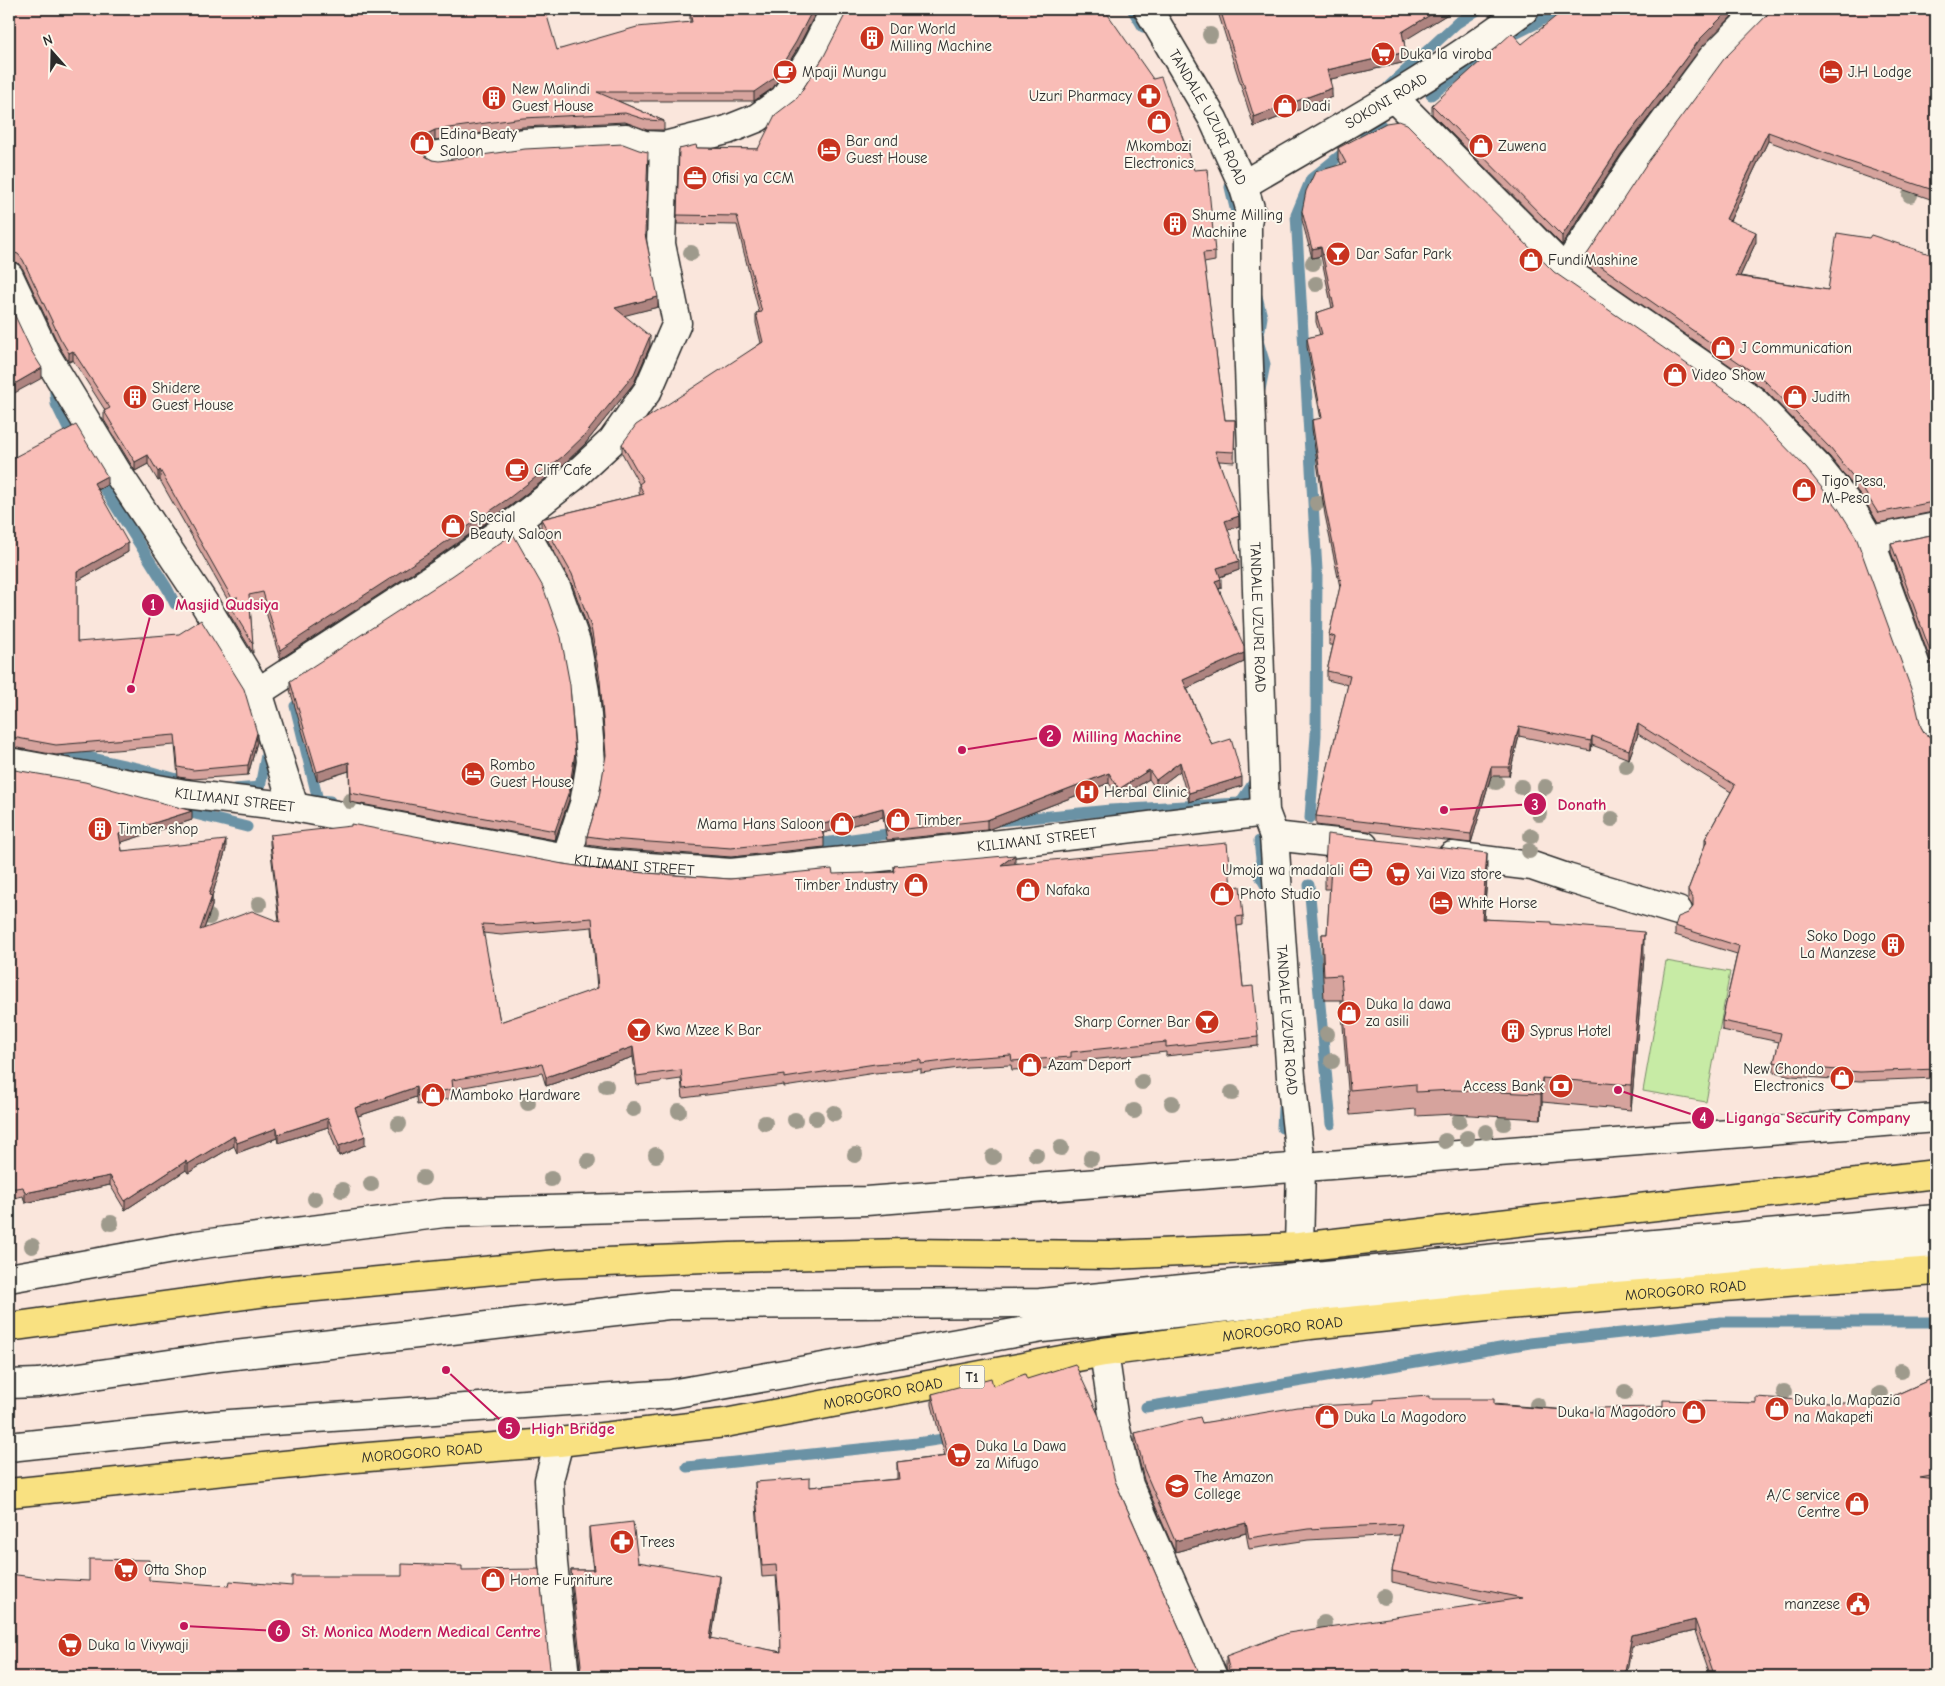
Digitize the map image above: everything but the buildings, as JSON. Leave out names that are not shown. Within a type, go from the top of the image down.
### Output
[{"type":"highway","points":[[9,1326],[274,1291],[557,1264],[730,1257],[905,1253],[1111,1255],[1298,1247],[1936,1174]]},
{"type":"highway","name":"MOROGORO ROAD","points":[[9,1493],[343,1458],[560,1442],[725,1423],[1104,1352],[1310,1325],[1507,1305],[1936,1271]]},
{"type":"street","points":[[437,155],[524,143],[626,138],[644,144],[664,146],[727,130],[757,118],[784,100],[810,59],[835,9]]},
{"type":"street","name":"TANDALE UZURI ROAD","points":[[1148,9],[1213,119],[1243,185],[1250,208],[1247,222],[1247,312],[1269,824],[1291,1077],[1301,1166],[1298,1247]]},
{"type":"street","name":"SOKONI ROAD","points":[[1243,185],[1393,97],[1487,37],[1525,9]]},
{"type":"street","points":[[1565,270],[1634,163],[1712,58],[1761,9]]},
{"type":"street","points":[[1393,97],[1565,270],[1753,400],[1818,467],[1851,508],[1870,540],[1928,702],[1936,732]]},
{"type":"street","points":[[258,692],[443,572],[518,520],[572,478],[612,441],[648,390],[677,322],[661,244],[664,146]]},
{"type":"street","points":[[9,276],[46,355],[117,472],[200,597],[258,692],[294,807]]},
{"type":"street","points":[[518,520],[557,589],[576,642],[585,692],[591,762],[584,804],[566,858]]},
{"type":"street","points":[[1870,540],[1936,527]]},
{"type":"street","name":"KILIMANI STREET","points":[[9,762],[185,794],[294,807],[566,858],[607,864],[731,873],[1001,844],[1269,824],[1392,850]]},
{"type":"street","points":[[1431,854],[1532,866],[1678,911]]},
{"type":"street","points":[[9,1278],[195,1245],[444,1213],[866,1201],[1936,1118]]},
{"type":"street","points":[[9,1384],[38,1383],[218,1357],[668,1305],[1040,1303],[1497,1258],[1936,1219]]},
{"type":"street","name":"MOROGORO ROAD","points":[[9,1447],[216,1425],[670,1394],[1042,1328],[1308,1298],[1866,1248],[1936,1245]]},
{"type":"street","points":[[1104,1352],[1114,1421],[1129,1485],[1213,1677]]},
{"type":"street","points":[[560,1442],[549,1480],[553,1563],[565,1677]]},
{"type":"green space","points":[[1666,961],[1730,972],[1706,1102],[1643,1091]]},
{"type":"waterway","points":[[1132,9],[1143,27]]},
{"type":"waterway","points":[[1389,86],[1457,23],[1479,9]]},
{"type":"waterway","points":[[1431,95],[1505,39],[1537,23],[1558,9]]},
{"type":"waterway","points":[[1365,136],[1381,125]]},
{"type":"waterway","points":[[1310,818],[1316,735],[1317,570],[1296,215],[1311,179],[1348,149]]},
{"type":"waterway","points":[[1230,187],[1239,225]]},
{"type":"waterway","points":[[1257,296],[1262,317],[1258,341],[1265,364],[1260,390]]},
{"type":"waterway","points":[[54,384],[56,404],[75,443]]},
{"type":"waterway","points":[[96,475],[167,588],[175,604]]},
{"type":"waterway","points":[[295,706],[318,800],[330,801]]},
{"type":"waterway","points":[[234,789],[260,787],[266,745]]},
{"type":"waterway","points":[[56,750],[138,768],[184,781]]},
{"type":"waterway","points":[[999,821],[1110,810],[1240,803],[1258,776]]},
{"type":"waterway","points":[[348,804],[404,811]]},
{"type":"waterway","points":[[179,810],[247,827]]},
{"type":"waterway","points":[[501,829],[571,846]]},
{"type":"waterway","points":[[809,845],[902,832]]},
{"type":"waterway","points":[[1259,841],[1261,858],[1260,876],[1270,893]]},
{"type":"waterway","points":[[702,859],[738,855]]},
{"type":"waterway","points":[[1309,885],[1331,1124]]},
{"type":"waterway","points":[[1282,1128],[1283,1107]]},
{"type":"waterway","points":[[1146,1407],[1530,1343],[1721,1322],[1936,1322]]},
{"type":"waterway","points":[[687,1467],[917,1443],[956,1437]]},
{"type":"place","name":"Dar World Milling Machine","points":[[872,38]]},
{"type":"place","name":"Duka la viroba","points":[[1383,54]]},
{"type":"place","name":"Mpaji Mungu","points":[[785,72]]},
{"type":"place","name":"J.H Lodge","points":[[1831,72]]},
{"type":"place","name":"Uzuri Pharmacy","points":[[1149,96]]},
{"type":"place","name":"New Malindi Guest House","points":[[494,98]]},
{"type":"place","name":"Dadi","points":[[1285,106]]},
{"type":"place","name":"Mkombozi Electronics","points":[[1159,122]]},
{"type":"place","name":"Edina Beaty Saloon","points":[[422,143]]},
{"type":"place","name":"Zuwena","points":[[1481,146]]},
{"type":"place","name":"Bar and Guest House","points":[[829,150]]},
{"type":"place","name":"Ofisi ya CCM","points":[[695,178]]},
{"type":"place","name":"Shume Milling Machine","points":[[1175,224]]},
{"type":"place","name":"Dar Safar Park","points":[[1338,254]]},
{"type":"place","name":"FundiMashine","points":[[1531,260]]},
{"type":"place","name":"J Communication","points":[[1723,348]]},
{"type":"place","name":"Video Show","points":[[1675,375]]},
{"type":"place","name":"Shidere Guest House","points":[[135,397]]},
{"type":"place","name":"Judith","points":[[1795,397]]},
{"type":"place","name":"Cliff Cafe","points":[[517,470]]},
{"type":"place","name":"Tigo Pesa, M-Pesa","points":[[1804,490]]},
{"type":"place","name":"Special Beauty Saloon","points":[[453,526]]},
{"type":"place","name":"Masjid Qudsiya","points":[[131,689]]},
{"type":"place","name":"Milling Machine","points":[[962,750]]},
{"type":"place","name":"Rombo Guest House","points":[[473,774]]},
{"type":"place","name":"Herbal Clinic","points":[[1087,792]]},
{"type":"place","name":"Donath","points":[[1444,810]]},
{"type":"place","name":"Timber","points":[[898,820]]},
{"type":"place","name":"Mama Hans Saloon","points":[[842,824]]},
{"type":"place","name":"Timber shop","points":[[100,829]]},
{"type":"place","name":"Umoja wa madalali","points":[[1361,870]]},
{"type":"place","name":"Yai Viza store","points":[[1398,874]]},
{"type":"place","name":"Timber Industry","points":[[916,885]]},
{"type":"place","name":"Nafaka","points":[[1028,890]]},
{"type":"place","name":"Photo Studio","points":[[1222,894]]},
{"type":"place","name":"White Horse","points":[[1441,903]]},
{"type":"place","name":"Soko Dogo La Manzese","points":[[1893,945]]},
{"type":"place","name":"Duka la dawa za asili","points":[[1349,1013]]},
{"type":"place","name":"Sharp Corner Bar","points":[[1207,1022]]},
{"type":"place","name":"Kwa Mzee K Bar","points":[[639,1030]]},
{"type":"place","name":"Syprus Hotel","points":[[1513,1031]]},
{"type":"place","name":"Azam Deport","points":[[1030,1065]]},
{"type":"place","name":"New Chondo Electronics","points":[[1842,1078]]},
{"type":"place","name":"Access Bank","points":[[1561,1086]]},
{"type":"place","name":"Liganga Security Company","points":[[1618,1090]]},
{"type":"place","name":"Mamboko Hardware","points":[[433,1095]]},
{"type":"place","name":"High Bridge","points":[[446,1370]]},
{"type":"place","name":"Duka la Mapazia na Makapeti","points":[[1777,1409]]},
{"type":"place","name":"Duka la Magodoro","points":[[1694,1412]]},
{"type":"place","name":"Duka La Magodoro","points":[[1327,1417]]},
{"type":"place","name":"Duka La Dawa za Mifugo","points":[[959,1455]]},
{"type":"place","name":"The Amazon College","points":[[1177,1486]]},
{"type":"place","name":"A/C service Centre","points":[[1857,1504]]},
{"type":"place","name":"Trees","points":[[622,1542]]},
{"type":"place","name":"Otta Shop","points":[[126,1570]]},
{"type":"place","name":"Home Furniture","points":[[493,1580]]},
{"type":"place","name":"manzese","points":[[1858,1604]]},
{"type":"place","name":"St. Monica Modern Medical Centre","points":[[184,1626]]},
{"type":"place","name":"Duka la Vivywaji","points":[[70,1645]]}]
